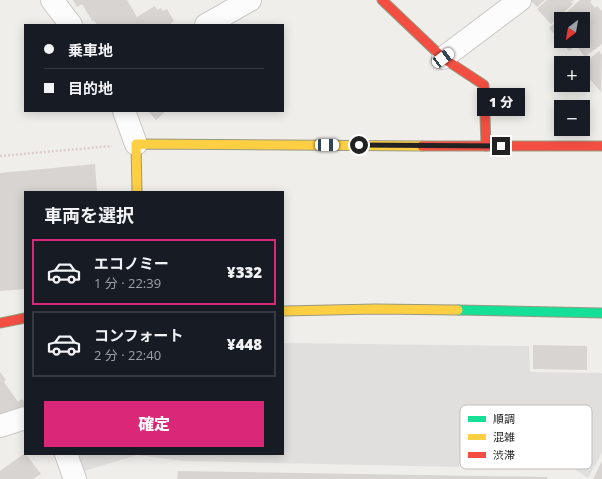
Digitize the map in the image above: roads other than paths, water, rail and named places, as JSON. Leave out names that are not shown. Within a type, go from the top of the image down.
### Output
[{"type":"street","points":[[52,0],[70,24]]},
{"type":"street","points":[[208,24],[250,0]]},
{"type":"street","points":[[382,0],[443,58],[484,85],[486,146]]},
{"type":"street","points":[[443,58],[520,0]]},
{"type":"street","points":[[124,112],[136,144],[137,191]]},
{"type":"street","points":[[136,144],[602,146]]},
{"type":"street","points":[[284,311],[376,309],[602,313]]},
{"type":"street","points":[[0,323],[24,318]]},
{"type":"street","points":[[0,426],[24,418]]},
{"type":"street","points":[[66,455],[76,479]]}]
